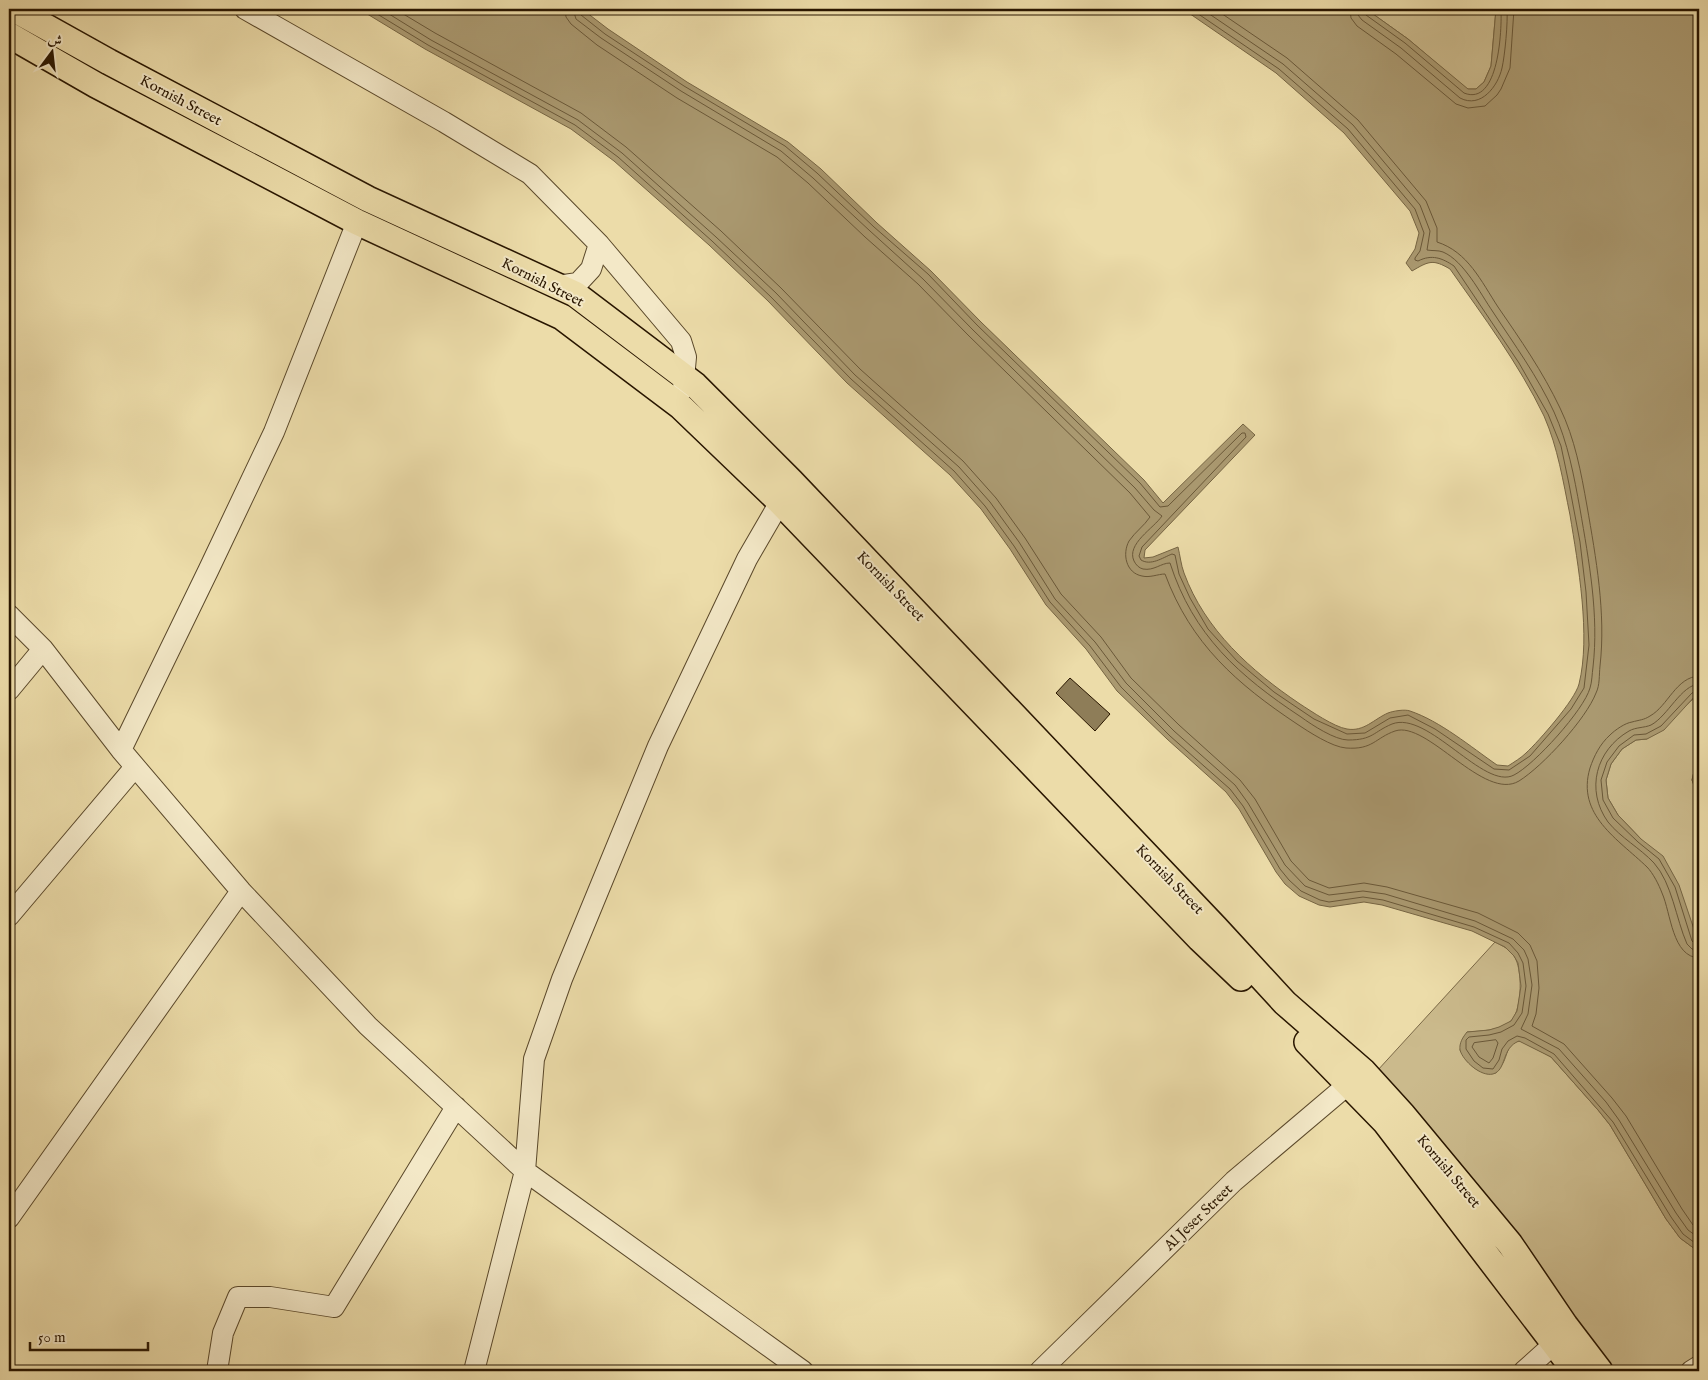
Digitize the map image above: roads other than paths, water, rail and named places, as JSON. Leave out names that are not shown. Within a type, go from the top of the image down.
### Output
[{"type":"main road","name":"Kornish Street","points":[[14,9],[117,67],[368,198],[575,294],[685,378],[708,398],[798,488],[1357,1077],[1385,1122],[1575,1371]]},
{"type":"main road","name":"Kornish Street","points":[[9,35],[105,89],[357,222],[562,317],[680,406],[780,502],[1200,938],[1357,1077],[1403,1115],[1510,1244],[1565,1325],[1600,1371]]},
{"type":"street","points":[[245,9],[435,117],[530,174],[599,244],[681,341],[686,357],[685,378],[680,406]]},
{"type":"street","points":[[120,750],[208,572],[274,432],[357,222]]},
{"type":"street","points":[[557,286],[578,283],[591,270],[599,244]]},
{"type":"street","points":[[474,1371],[525,1172],[534,1059],[562,979],[658,746],[747,559],[780,502]]},
{"type":"street","points":[[9,615],[43,649],[120,750],[241,891],[368,1026],[525,1172],[803,1371]]},
{"type":"street","points":[[9,690],[43,649]]},
{"type":"street","points":[[9,916],[135,767]]},
{"type":"street","points":[[9,1218],[15,1195],[241,891]]},
{"type":"street","name":"Al Jeser Street","points":[[1040,1371],[1234,1181],[1357,1077]]},
{"type":"street","points":[[217,1371],[223,1333],[238,1297],[270,1297],[334,1307],[456,1107]]},
{"type":"street","points":[[1524,1371],[1554,1344]]},
{"type":"street","points":[[1691,1371],[1699,1366]]},
{"type":"water","points":[[359,9],[582,9],[608,29],[687,82],[788,142],[821,169],[877,223],[931,271],[1144,480],[1163,503],[1243,424],[1255,435],[1145,550],[1144,558],[1153,557],[1178,547],[1183,570],[1193,594],[1217,631],[1264,678],[1323,718],[1342,728],[1359,729],[1388,713],[1408,710],[1433,721],[1497,765],[1508,766],[1522,757],[1532,747],[1564,710],[1579,684],[1582,665],[1584,622],[1570,515],[1560,465],[1544,416],[1512,359],[1450,269],[1431,262],[1412,271],[1406,263],[1415,249],[1419,233],[1410,211],[1344,133],[1276,73],[1183,9],[1366,9],[1408,39],[1468,89],[1476,89],[1484,82],[1491,66],[1496,9],[1699,9],[1699,694],[1664,730],[1647,739],[1636,740],[1622,749],[1611,764],[1606,780],[1608,798],[1618,815],[1641,839],[1663,856],[1679,885],[1699,944],[1699,1252],[1680,1238],[1666,1219],[1610,1125],[1551,1057],[1519,1041],[1509,1049],[1500,1068],[1493,1074],[1478,1071],[1465,1059],[1460,1050],[1460,1045],[1467,1032],[1499,1027],[1511,1021],[1517,1011],[1521,986],[1518,963],[1505,947],[1472,931],[1382,905],[1364,902],[1330,907],[1319,905],[1299,896],[1285,884],[1276,872],[1239,809],[1226,792],[1117,691],[1086,649],[1046,605],[1010,549],[981,509],[950,475],[847,383],[768,301],[709,245],[614,161],[571,129],[425,49]]},
{"type":"water","points":[[1699,756],[1699,799],[1692,780]]}]
